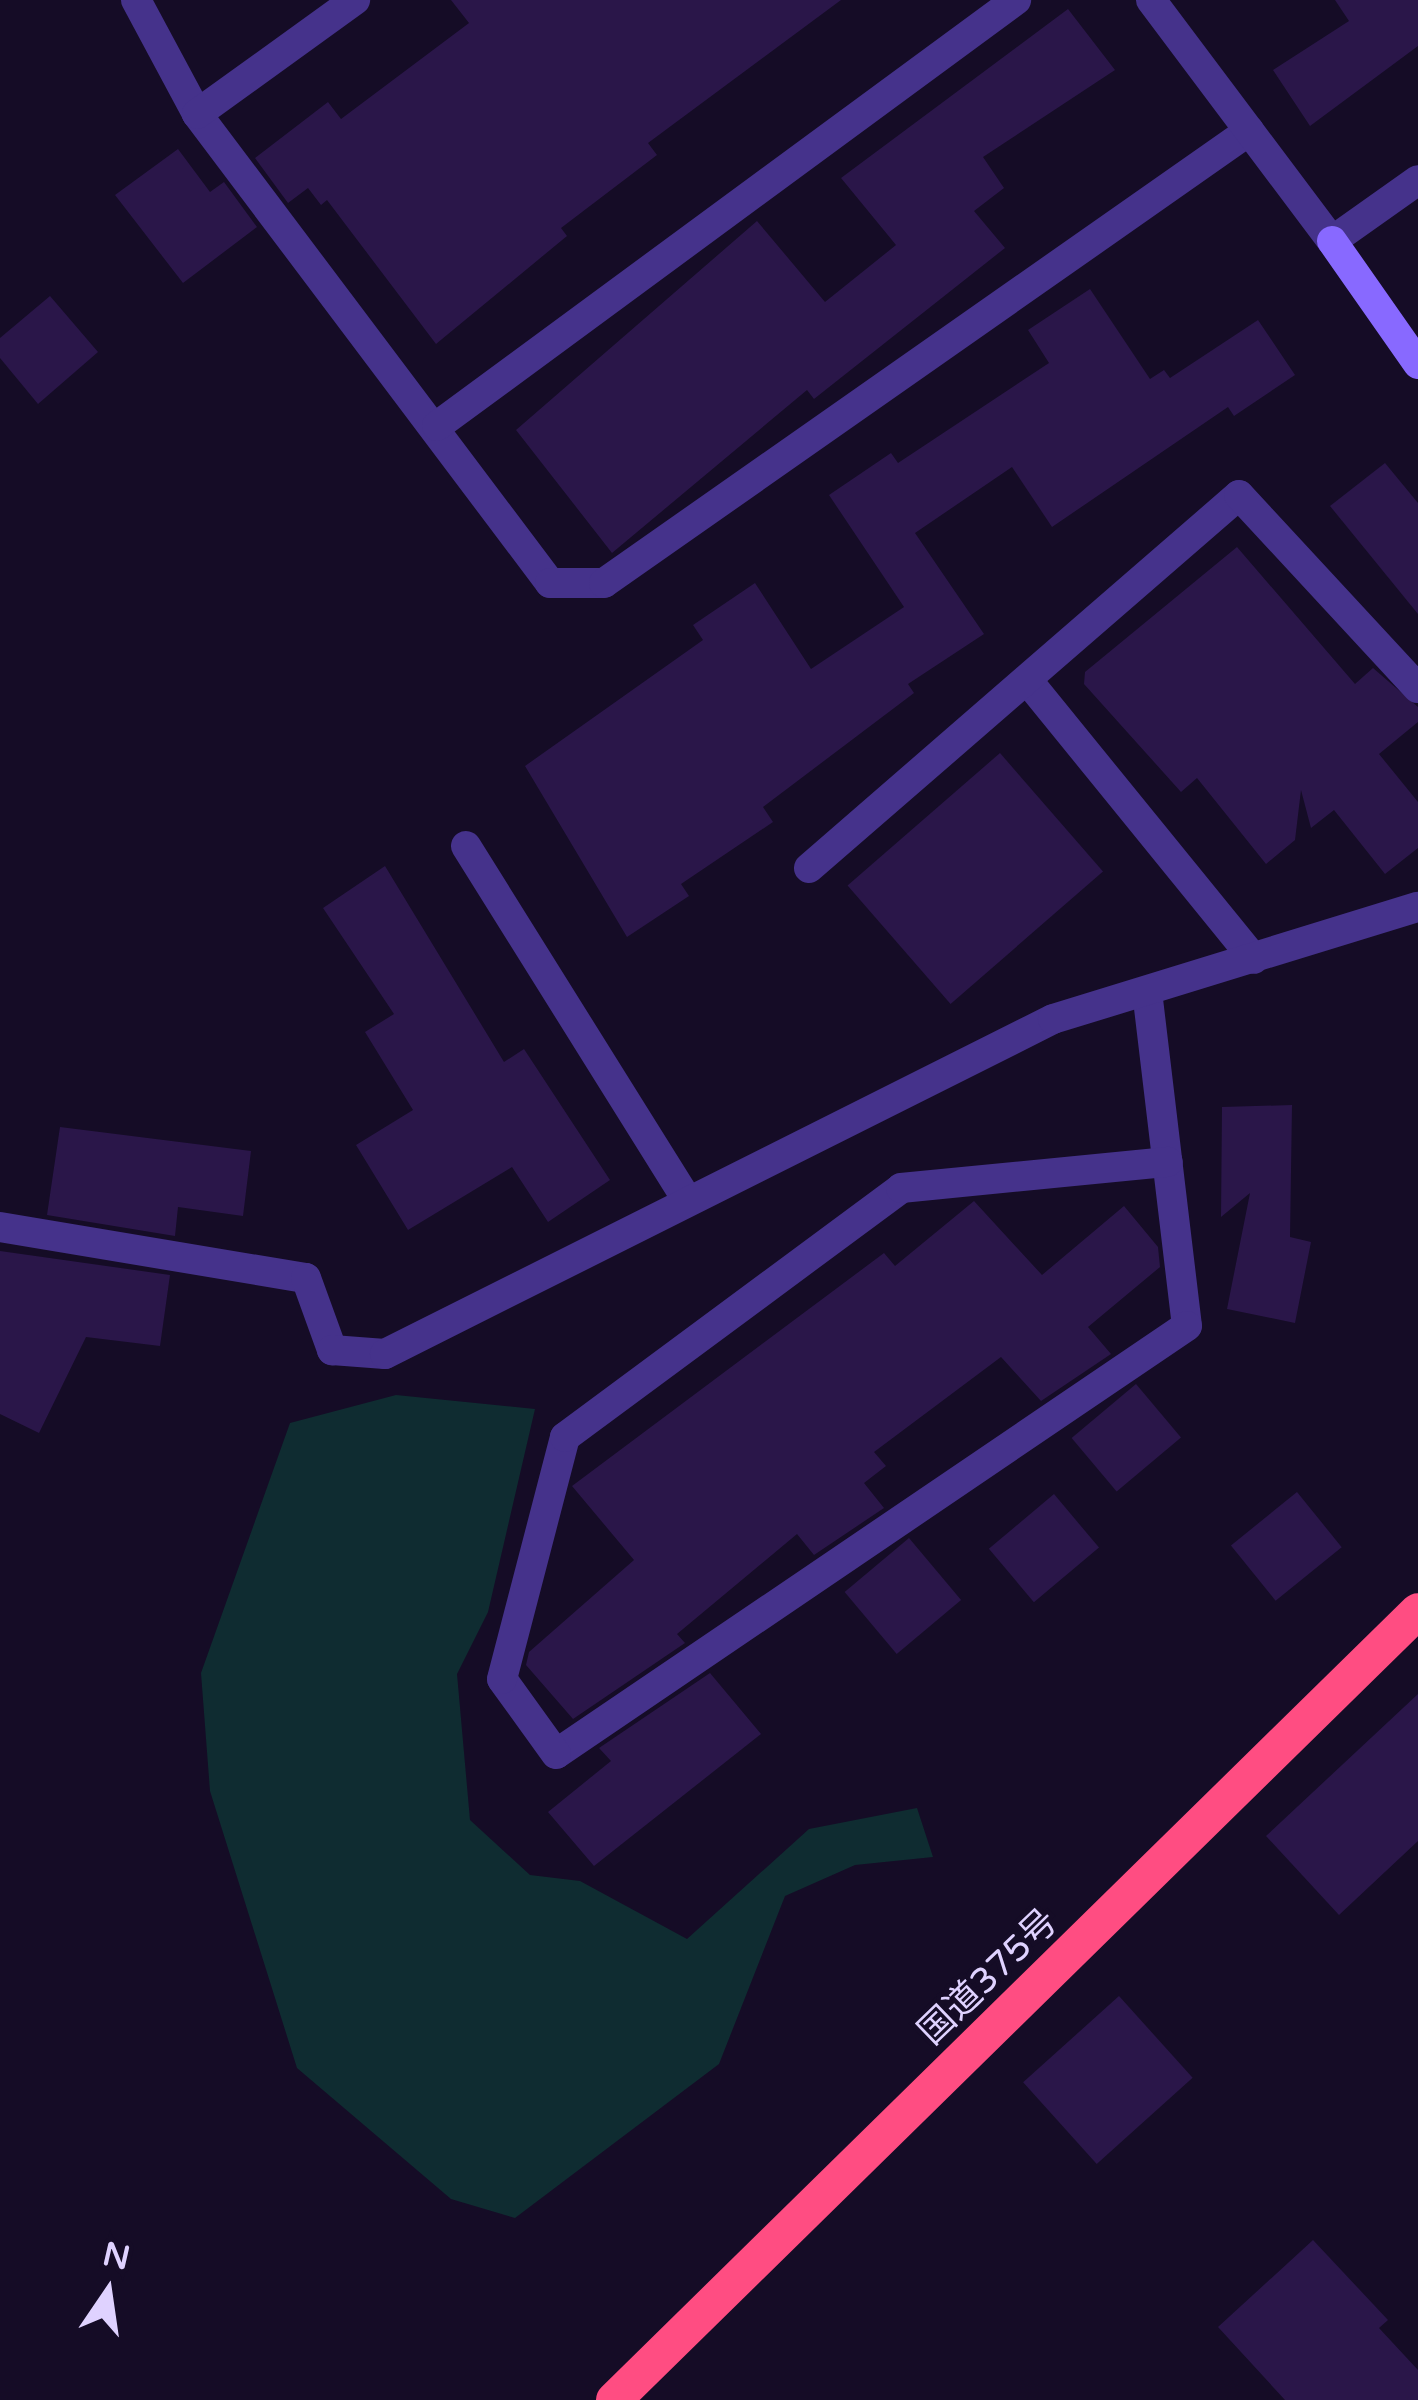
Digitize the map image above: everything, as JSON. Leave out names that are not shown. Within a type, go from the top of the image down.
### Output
[{"type":"highway","name":"国道375号","points":[[614,2400],[1418,1611]]},
{"type":"street","points":[[136,0],[197,114],[437,426],[550,583],[604,584],[1249,131]]},
{"type":"street","points":[[197,114],[356,0]]},
{"type":"street","points":[[437,426],[1016,0]]},
{"type":"street","points":[[1151,0],[1418,364]]},
{"type":"street","points":[[1332,242],[1418,180]]},
{"type":"street","points":[[809,868],[1239,495],[1418,688]]},
{"type":"street","points":[[1028,681],[1254,959]]},
{"type":"street","points":[[466,846],[687,1199]]},
{"type":"street","points":[[0,1227],[306,1278],[332,1350],[385,1354],[1053,1019],[1418,907]]},
{"type":"street","points":[[1147,991],[1168,1162],[1187,1326],[556,1754],[502,1679],[565,1437],[901,1188],[1168,1162]]},
{"type":"green space","points":[[396,1395],[535,1409],[488,1612],[457,1674],[470,1820],[530,1875],[580,1881],[687,1939],[809,1829],[917,1808],[933,1857],[855,1865],[785,1896],[719,2064],[515,2218],[451,2199],[297,2068],[210,1791],[201,1673],[290,1423]]},
{"type":"building","points":[[451,0],[841,0],[648,143],[657,155],[561,228],[567,236],[436,344],[327,200],[321,205],[308,188],[288,203],[255,158],[328,102],[341,119],[469,23]]},
{"type":"building","points":[[1335,0],[1418,0],[1418,46],[1310,126],[1273,70],[1349,21]]},
{"type":"building","points":[[1068,9],[1115,70],[983,157],[1004,188],[974,211],[1005,248],[814,399],[807,390],[612,553],[516,430],[757,221],[825,302],[896,245],[841,178]]},
{"type":"building","points":[[178,149],[210,192],[224,182],[257,227],[183,283],[115,195]]},
{"type":"building","points":[[1090,289],[1150,379],[1164,370],[1170,378],[1258,320],[1295,375],[1234,416],[1228,407],[1052,527],[1012,467],[915,533],[984,634],[908,684],[914,693],[763,807],[773,822],[681,884],[689,896],[627,937],[525,766],[703,640],[693,625],[755,583],[811,669],[904,607],[829,495],[891,453],[898,463],[1049,363],[1028,330]]},
{"type":"building","points":[[50,296],[98,352],[38,404],[0,358],[0,338]]},
{"type":"building","points":[[1385,463],[1418,503],[1418,614],[1330,506]]},
{"type":"building","points":[[1237,547],[1355,684],[1373,668],[1418,707],[1418,722],[1379,754],[1418,802],[1418,848],[1385,874],[1334,810],[1311,828],[1301,790],[1295,840],[1266,864],[1197,778],[1181,792],[1084,684],[1085,672]]},
{"type":"building","points":[[1000,753],[1103,871],[951,1004],[848,886]]},
{"type":"building","points":[[385,866],[504,1062],[524,1049],[610,1180],[548,1222],[512,1167],[408,1230],[356,1145],[413,1110],[365,1032],[394,1014],[323,908]]},
{"type":"building","points":[[1292,1105],[1290,1237],[1311,1242],[1295,1323],[1227,1309],[1250,1193],[1221,1217],[1222,1107]]},
{"type":"building","points":[[60,1127],[251,1151],[243,1216],[178,1207],[175,1236],[47,1215]]},
{"type":"building","points":[[974,1201],[1042,1275],[1124,1206],[1158,1247],[1160,1267],[1088,1327],[1111,1354],[1041,1401],[1001,1357],[874,1452],[886,1466],[864,1483],[884,1508],[814,1555],[797,1534],[677,1634],[685,1643],[573,1719],[526,1665],[529,1652],[634,1560],[572,1486],[884,1253],[895,1266]]},
{"type":"building","points":[[0,1251],[170,1275],[160,1346],[86,1337],[39,1433],[0,1414]]},
{"type":"building","points":[[1136,1384],[1181,1438],[1117,1492],[1072,1438]]},
{"type":"building","points":[[1297,1492],[1342,1547],[1276,1601],[1231,1545]]},
{"type":"building","points":[[1054,1494],[1099,1548],[1034,1602],[989,1549]]},
{"type":"building","points":[[909,1538],[961,1600],[897,1654],[845,1592]]},
{"type":"building","points":[[710,1673],[761,1734],[594,1866],[548,1812],[611,1761],[599,1748]]},
{"type":"building","points":[[1418,1694],[1418,1841],[1339,1915],[1266,1836]]},
{"type":"building","points":[[1119,1996],[1193,2078],[1097,2164],[1023,2082]]},
{"type":"building","points":[[1313,2240],[1388,2320],[1379,2328],[1418,2370],[1418,2400],[1285,2400],[1218,2327]]}]
